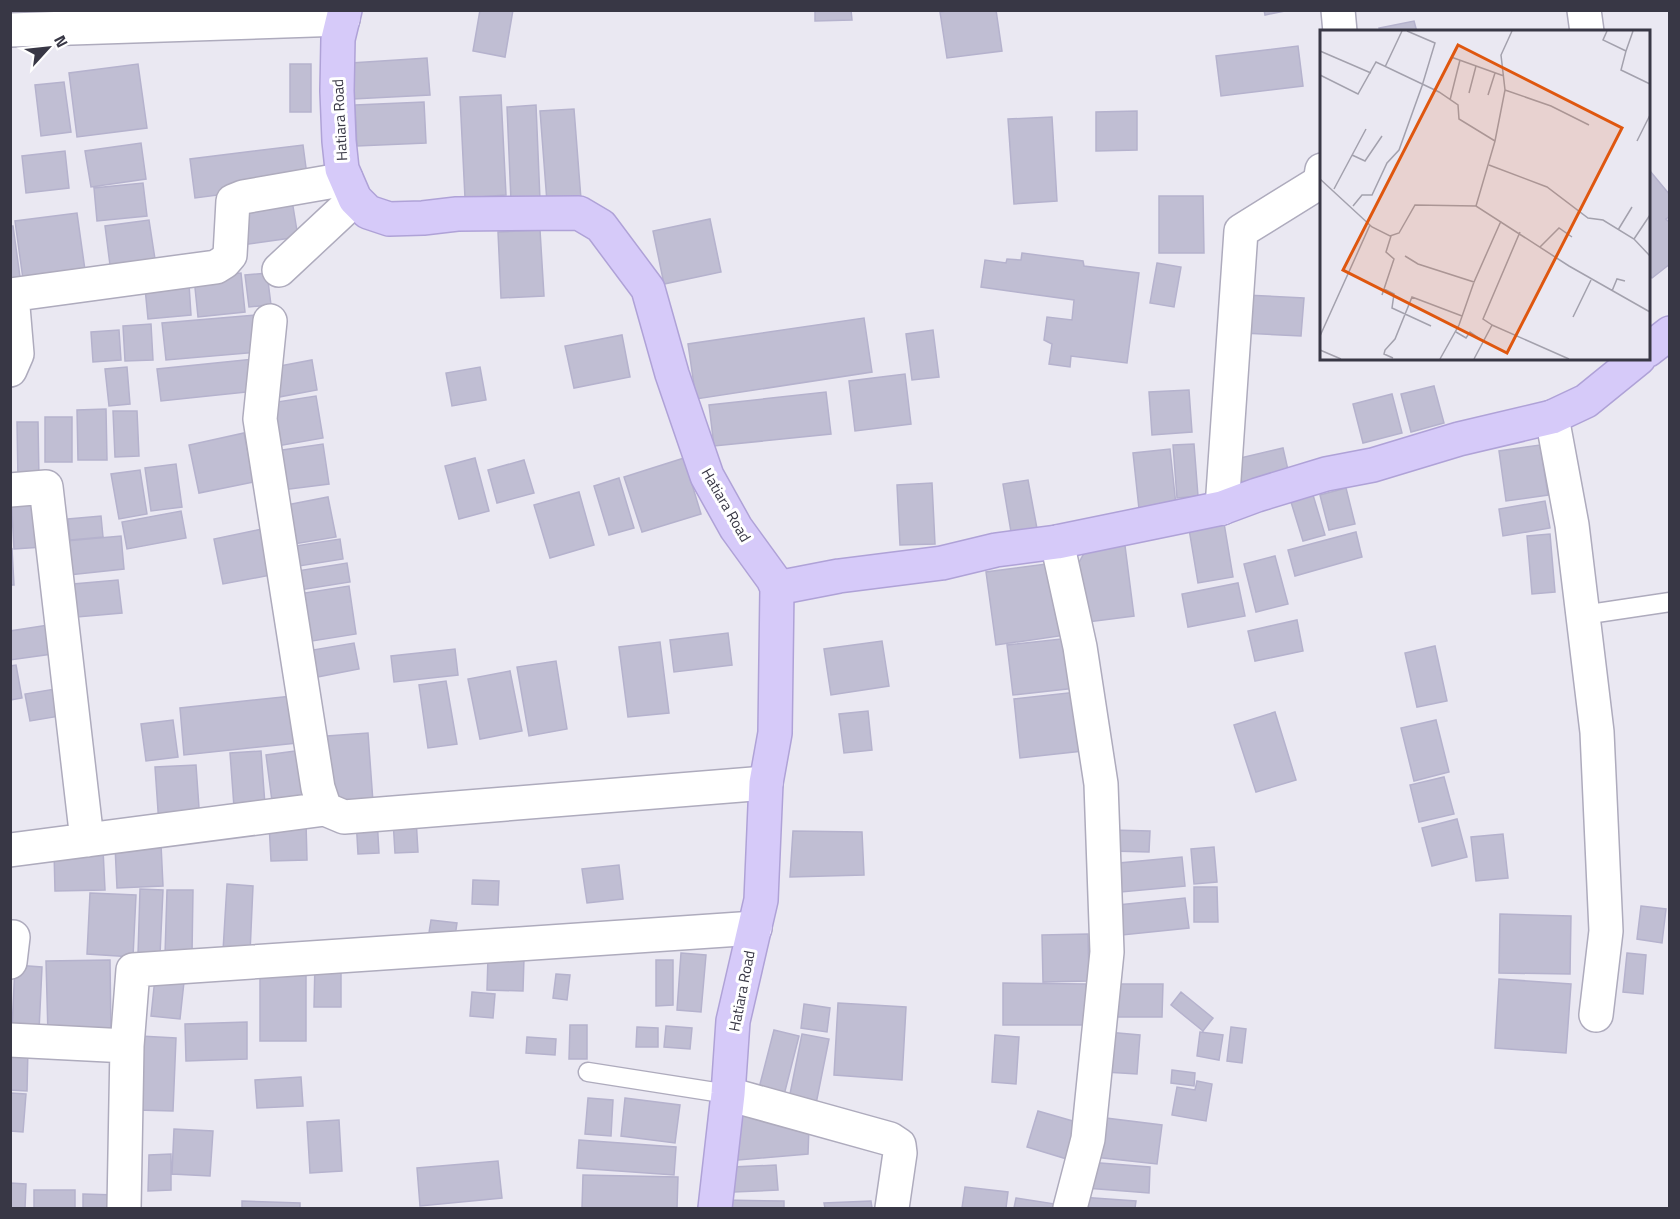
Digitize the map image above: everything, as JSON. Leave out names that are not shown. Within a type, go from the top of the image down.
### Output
[{"type":"street","points":[[1338,10],[1340,30]]},
{"type":"street","points":[[1584,10],[1587,30]]},
{"type":"street","points":[[10,30],[344,15]]},
{"type":"street","name":"Hatiara Road","points":[[344,15],[338,39],[337,91],[342,169],[351,189],[368,212],[388,219],[458,214],[579,213],[601,226],[648,289],[672,374],[707,476],[736,528],[777,588],[775,733],[766,783],[762,900],[733,1021],[728,1094],[715,1209]]},
{"type":"street","points":[[1222,508],[1241,231],[1320,182]]},
{"type":"street","points":[[279,270],[351,189]]},
{"type":"street","points":[[10,370],[17,354],[11,295],[216,267],[230,255],[233,201],[243,197],[351,189]]},
{"type":"street","points":[[270,321],[260,419],[318,788],[325,809]]},
{"type":"street","points":[[1650,348],[1670,333]]},
{"type":"street","points":[[777,588],[839,576],[942,563],[996,550],[1057,542],[1222,508],[1326,474],[1373,465],[1459,439],[1552,417],[1586,401],[1635,360]]},
{"type":"street","points":[[1552,417],[1572,525],[1597,732],[1606,931],[1596,1015]]},
{"type":"street","points":[[10,490],[46,487],[87,840]]},
{"type":"street","points":[[1057,542],[1080,647],[1101,784],[1107,952],[1088,1139],[1070,1209]]},
{"type":"street","points":[[10,849],[325,809],[344,817],[766,783]]},
{"type":"street","points":[[124,1209],[127,1046],[133,970],[755,928]]},
{"type":"street","points":[[10,937],[13,937],[10,962]]},
{"type":"street","points":[[10,1040],[127,1046]]},
{"type":"street","points":[[728,1094],[890,1139],[899,1145],[900,1153],[892,1209]]},
{"type":"lane","points":[[1583,615],[1670,602]]},
{"type":"lane","points":[[588,1072],[728,1094]]},
{"type":"building","points":[[10,10],[45,10],[46,14],[10,18]]},
{"type":"building","points":[[480,10],[513,10],[505,57],[473,51]]},
{"type":"building","points":[[815,10],[851,10],[852,20],[815,21]]},
{"type":"building","points":[[996,10],[1002,51],[947,58],[940,12]]},
{"type":"building","points":[[1264,10],[1290,10],[1265,15]]},
{"type":"building","points":[[1414,21],[1416,30],[1380,30],[1379,28]]},
{"type":"building","points":[[1298,46],[1303,86],[1221,96],[1216,56]]},
{"type":"building","points":[[427,58],[430,95],[353,99],[351,63]]},
{"type":"building","points":[[138,64],[147,128],[77,137],[69,73]]},
{"type":"building","points":[[290,64],[311,64],[311,112],[290,112]]},
{"type":"building","points":[[64,82],[71,132],[41,136],[35,85]]},
{"type":"building","points":[[501,95],[506,195],[465,198],[460,97]]},
{"type":"building","points":[[424,102],[426,143],[357,146],[355,105]]},
{"type":"building","points":[[536,105],[540,200],[511,201],[507,107]]},
{"type":"building","points":[[574,109],[581,199],[547,202],[540,111]]},
{"type":"building","points":[[1137,111],[1137,150],[1096,151],[1096,112]]},
{"type":"building","points":[[1052,117],[1057,201],[1014,204],[1008,119]]},
{"type":"building","points":[[141,143],[146,179],[91,187],[85,151]]},
{"type":"building","points":[[303,145],[308,183],[195,198],[190,159]]},
{"type":"building","points":[[65,151],[69,188],[26,193],[22,156]]},
{"type":"building","points":[[1650,171],[1670,195],[1670,216],[1666,219],[1670,223],[1670,264],[1652,278],[1650,276]]},
{"type":"building","points":[[143,183],[147,216],[97,221],[94,188]]},
{"type":"building","points":[[291,194],[298,237],[242,245],[236,202]]},
{"type":"building","points":[[1159,196],[1203,196],[1204,253],[1159,253]]},
{"type":"building","points":[[77,213],[85,270],[23,279],[15,221]]},
{"type":"building","points":[[710,219],[721,272],[664,284],[653,231]]},
{"type":"building","points":[[149,220],[155,259],[110,265],[105,226]]},
{"type":"building","points":[[10,226],[13,226],[20,277],[10,279]]},
{"type":"building","points":[[540,230],[544,296],[501,298],[498,232]]},
{"type":"building","points":[[1022,253],[1083,261],[1084,266],[1139,273],[1127,363],[1071,356],[1070,367],[1049,364],[1052,344],[1044,340],[1047,317],[1072,320],[1074,300],[981,287],[985,260],[1006,263],[1007,259],[1021,260]]},
{"type":"building","points":[[1157,263],[1181,267],[1174,307],[1150,303]]},
{"type":"building","points":[[241,273],[245,312],[198,317],[194,278]]},
{"type":"building","points":[[267,273],[271,305],[249,307],[245,275]]},
{"type":"building","points":[[189,284],[191,315],[148,319],[145,288]]},
{"type":"building","points":[[1245,295],[1304,298],[1301,336],[1243,333]]},
{"type":"building","points":[[257,315],[260,352],[166,360],[162,323]]},
{"type":"building","points":[[864,318],[872,372],[696,399],[688,344]]},
{"type":"building","points":[[151,324],[153,360],[125,361],[123,326]]},
{"type":"building","points":[[119,330],[121,360],[93,362],[91,332]]},
{"type":"building","points":[[933,330],[939,377],[912,380],[906,334]]},
{"type":"building","points":[[622,335],[630,377],[574,388],[565,346]]},
{"type":"building","points":[[254,359],[257,391],[161,401],[157,369]]},
{"type":"building","points":[[312,360],[317,390],[279,397],[274,367]]},
{"type":"building","points":[[127,367],[130,404],[109,406],[105,369]]},
{"type":"building","points":[[480,367],[486,400],[452,406],[446,373]]},
{"type":"building","points":[[905,374],[911,424],[855,431],[849,381]]},
{"type":"building","points":[[1434,386],[1444,423],[1411,432],[1401,394]]},
{"type":"building","points":[[1189,390],[1192,432],[1152,435],[1149,392]]},
{"type":"building","points":[[826,392],[831,434],[714,446],[709,405]]},
{"type":"building","points":[[1392,394],[1402,433],[1363,443],[1353,404]]},
{"type":"building","points":[[316,396],[323,438],[272,447],[264,404]]},
{"type":"building","points":[[106,409],[107,460],[78,460],[77,410]]},
{"type":"building","points":[[113,411],[137,411],[139,456],[115,457]]},
{"type":"building","points":[[45,417],[72,417],[72,462],[45,462]]},
{"type":"building","points":[[17,422],[38,422],[39,479],[18,480]]},
{"type":"building","points":[[244,433],[254,482],[199,493],[189,445]]},
{"type":"building","points":[[323,444],[329,484],[282,490],[276,451]]},
{"type":"building","points":[[1194,444],[1198,496],[1177,498],[1173,445]]},
{"type":"building","points":[[1540,445],[1548,495],[1506,501],[1499,451]]},
{"type":"building","points":[[1283,448],[1288,470],[1242,482],[1236,459]]},
{"type":"building","points":[[1170,449],[1176,505],[1139,509],[1133,453]]},
{"type":"building","points":[[475,458],[489,511],[459,519],[445,466]]},
{"type":"building","points":[[684,458],[701,514],[642,532],[624,477]]},
{"type":"building","points":[[524,460],[534,493],[497,503],[488,470]]},
{"type":"building","points":[[176,464],[182,507],[151,511],[145,468]]},
{"type":"building","points":[[140,470],[147,514],[119,519],[111,474]]},
{"type":"building","points":[[619,478],[634,528],[609,535],[594,486]]},
{"type":"building","points":[[1028,480],[1038,534],[1012,538],[1003,484]]},
{"type":"building","points":[[932,483],[935,544],[900,545],[897,485]]},
{"type":"building","points":[[1346,488],[1355,524],[1329,530],[1320,495]]},
{"type":"building","points":[[39,491],[43,547],[14,549],[11,494]]},
{"type":"building","points":[[579,492],[594,545],[550,558],[534,505]]},
{"type":"building","points":[[1313,495],[1325,535],[1303,541],[1291,502]]},
{"type":"building","points":[[328,497],[336,537],[288,545],[281,506]]},
{"type":"building","points":[[1545,501],[1550,528],[1503,536],[1499,509]]},
{"type":"building","points":[[181,511],[186,538],[127,549],[122,522]]},
{"type":"building","points":[[101,516],[103,537],[70,540],[68,519]]},
{"type":"building","points":[[1223,517],[1233,577],[1198,583],[1188,523]]},
{"type":"building","points":[[262,529],[271,575],[223,584],[214,539]]},
{"type":"building","points":[[1356,532],[1362,557],[1295,576],[1288,550]]},
{"type":"building","points":[[1550,534],[1555,592],[1532,594],[1527,536]]},
{"type":"building","points":[[121,536],[124,569],[69,575],[66,541]]},
{"type":"building","points":[[1124,538],[1134,616],[1080,623],[1074,572],[1090,542]]},
{"type":"building","points":[[340,539],[343,559],[293,567],[289,547]]},
{"type":"building","points":[[12,549],[14,585],[10,585],[10,550]]},
{"type":"building","points":[[1275,556],[1288,604],[1256,612],[1244,564]]},
{"type":"building","points":[[347,563],[350,582],[300,590],[297,571]]},
{"type":"building","points":[[1046,564],[1066,635],[996,645],[986,572]]},
{"type":"building","points":[[118,580],[122,613],[77,617],[73,584]]},
{"type":"building","points":[[1238,583],[1245,616],[1188,627],[1182,594]]},
{"type":"building","points":[[349,586],[356,634],[306,642],[298,594]]},
{"type":"building","points":[[1297,620],[1303,651],[1255,661],[1248,631]]},
{"type":"building","points":[[48,625],[52,654],[10,660],[10,631]]},
{"type":"building","points":[[728,633],[732,665],[674,672],[670,640]]},
{"type":"building","points":[[1070,638],[1076,688],[1013,695],[1007,645]]},
{"type":"building","points":[[882,641],[889,686],[831,695],[824,649]]},
{"type":"building","points":[[660,642],[669,713],[628,717],[619,647]]},
{"type":"building","points":[[354,643],[359,669],[312,678],[307,651]]},
{"type":"building","points":[[1435,646],[1447,701],[1417,707],[1405,653]]},
{"type":"building","points":[[455,649],[458,675],[394,682],[391,656]]},
{"type":"building","points":[[556,661],[567,729],[529,736],[517,667]]},
{"type":"building","points":[[16,665],[22,698],[10,700],[10,666]]},
{"type":"building","points":[[510,671],[522,731],[480,739],[468,679]]},
{"type":"building","points":[[446,681],[457,744],[428,748],[419,685]]},
{"type":"building","points":[[61,688],[66,715],[30,721],[25,694]]},
{"type":"building","points":[[1077,692],[1083,751],[1020,758],[1014,699]]},
{"type":"building","points":[[292,696],[297,743],[184,755],[180,708]]},
{"type":"building","points":[[868,711],[872,750],[844,753],[839,714]]},
{"type":"building","points":[[1275,712],[1296,780],[1256,792],[1234,725]]},
{"type":"building","points":[[173,720],[178,757],[146,761],[141,724]]},
{"type":"building","points":[[1436,720],[1449,772],[1414,781],[1401,728]]},
{"type":"building","points":[[368,733],[373,802],[332,805],[327,736]]},
{"type":"building","points":[[302,750],[309,804],[273,809],[266,755]]},
{"type":"building","points":[[261,751],[265,805],[234,807],[230,753]]},
{"type":"building","points":[[196,765],[200,822],[159,825],[155,767]]},
{"type":"building","points":[[1444,777],[1454,814],[1419,822],[1410,785]]},
{"type":"building","points":[[377,818],[379,853],[358,854],[356,819]]},
{"type":"building","points":[[416,818],[418,852],[395,853],[393,820]]},
{"type":"building","points":[[1457,819],[1467,857],[1432,866],[1422,828]]},
{"type":"building","points":[[306,822],[307,860],[271,861],[269,823]]},
{"type":"building","points":[[1110,830],[1150,831],[1149,852],[1110,851]]},
{"type":"building","points":[[793,831],[862,832],[864,875],[790,877]]},
{"type":"building","points":[[1503,834],[1508,878],[1476,881],[1471,837]]},
{"type":"building","points":[[161,844],[163,886],[117,888],[115,846]]},
{"type":"building","points":[[1214,847],[1217,882],[1194,884],[1191,849]]},
{"type":"building","points":[[103,849],[105,890],[55,891],[54,851]]},
{"type":"building","points":[[1182,857],[1185,886],[1121,892],[1119,863]]},
{"type":"building","points":[[619,865],[623,899],[587,903],[582,869]]},
{"type":"building","points":[[473,880],[499,881],[498,905],[472,904]]},
{"type":"building","points":[[227,884],[253,886],[250,953],[223,951]]},
{"type":"building","points":[[1194,887],[1217,887],[1218,922],[1194,922]]},
{"type":"building","points":[[140,889],[163,890],[160,955],[138,954]]},
{"type":"building","points":[[167,890],[193,890],[192,955],[165,955]]},
{"type":"building","points":[[90,893],[136,895],[133,957],[87,954]]},
{"type":"building","points":[[1185,898],[1189,928],[1122,935],[1118,905]]},
{"type":"building","points":[[1641,906],[1666,909],[1662,943],[1637,939]]},
{"type":"building","points":[[1500,914],[1571,916],[1570,974],[1499,973]]},
{"type":"building","points":[[431,920],[457,923],[454,943],[428,939]]},
{"type":"building","points":[[1088,934],[1089,981],[1043,982],[1042,935]]},
{"type":"building","points":[[681,953],[706,955],[701,1012],[677,1010]]},
{"type":"building","points":[[1627,953],[1646,955],[1643,994],[1623,992]]},
{"type":"building","points":[[488,957],[524,958],[523,991],[487,990]]},
{"type":"building","points":[[110,960],[111,1035],[48,1035],[46,961]]},
{"type":"building","points":[[656,960],[673,960],[673,1005],[656,1006]]},
{"type":"building","points":[[315,963],[341,963],[341,1007],[314,1007]]},
{"type":"building","points":[[15,965],[42,967],[39,1031],[12,1029]]},
{"type":"building","points":[[260,969],[306,969],[306,1041],[260,1041]]},
{"type":"building","points":[[556,974],[570,975],[567,1000],[553,998]]},
{"type":"building","points":[[155,978],[184,982],[180,1019],[151,1016]]},
{"type":"building","points":[[1499,979],[1571,984],[1566,1053],[1495,1048]]},
{"type":"building","points":[[1003,983],[1086,984],[1086,1025],[1003,1025]]},
{"type":"building","points":[[1117,984],[1163,984],[1162,1017],[1116,1017]]},
{"type":"building","points":[[472,992],[495,994],[493,1018],[470,1016]]},
{"type":"building","points":[[1181,992],[1213,1018],[1203,1031],[1171,1005]]},
{"type":"building","points":[[838,1003],[906,1007],[902,1080],[834,1075]]},
{"type":"building","points":[[804,1004],[830,1008],[827,1032],[801,1028]]},
{"type":"building","points":[[247,1022],[247,1059],[186,1061],[185,1024]]},
{"type":"building","points":[[570,1025],[587,1025],[587,1059],[569,1059]]},
{"type":"building","points":[[666,1026],[692,1028],[690,1049],[664,1047]]},
{"type":"building","points":[[637,1027],[658,1028],[658,1047],[636,1047]]},
{"type":"building","points":[[1231,1027],[1246,1029],[1242,1063],[1227,1061]]},
{"type":"building","points":[[774,1030],[799,1036],[784,1095],[759,1088]]},
{"type":"building","points":[[1107,1032],[1140,1035],[1137,1074],[1105,1072]]},
{"type":"building","points":[[1200,1032],[1223,1035],[1219,1060],[1197,1056]]},
{"type":"building","points":[[802,1034],[829,1039],[816,1104],[789,1099]]},
{"type":"building","points":[[995,1035],[1019,1037],[1016,1084],[992,1082]]},
{"type":"building","points":[[140,1036],[176,1038],[173,1111],[137,1110]]},
{"type":"building","points":[[527,1037],[556,1039],[555,1055],[526,1053]]},
{"type":"building","points":[[10,1047],[28,1048],[27,1091],[10,1090]]},
{"type":"building","points":[[1172,1070],[1195,1073],[1194,1086],[1171,1083]]},
{"type":"building","points":[[301,1077],[303,1106],[257,1108],[255,1080]]},
{"type":"building","points":[[1197,1081],[1212,1084],[1206,1121],[1172,1115],[1177,1087],[1195,1090]]},
{"type":"building","points":[[10,1093],[26,1094],[23,1132],[10,1131]]},
{"type":"building","points":[[588,1098],[613,1100],[611,1136],[585,1134]]},
{"type":"building","points":[[625,1098],[680,1105],[675,1143],[621,1136]]},
{"type":"building","points":[[738,1108],[809,1127],[808,1154],[727,1161]]},
{"type":"building","points":[[1038,1111],[1080,1123],[1070,1160],[1027,1147]]},
{"type":"building","points":[[1098,1117],[1162,1125],[1157,1164],[1094,1157]]},
{"type":"building","points":[[339,1120],[342,1171],[310,1173],[307,1122]]},
{"type":"building","points":[[174,1129],[213,1131],[210,1176],[172,1174]]},
{"type":"building","points":[[579,1140],[676,1147],[674,1175],[577,1168]]},
{"type":"building","points":[[171,1154],[171,1190],[148,1191],[149,1155]]},
{"type":"building","points":[[498,1161],[502,1198],[420,1206],[417,1168]]},
{"type":"building","points":[[1088,1162],[1150,1167],[1149,1193],[1086,1188]]},
{"type":"building","points":[[776,1165],[778,1190],[734,1192],[732,1167]]},
{"type":"building","points":[[583,1175],[678,1177],[677,1208],[582,1208]]},
{"type":"building","points":[[10,1183],[26,1184],[25,1208],[10,1208]]},
{"type":"building","points":[[965,1187],[1008,1192],[1006,1208],[962,1208]]},
{"type":"building","points":[[34,1190],[75,1190],[75,1208],[34,1208]]},
{"type":"building","points":[[83,1194],[116,1195],[116,1208],[83,1208]]},
{"type":"building","points":[[1080,1197],[1136,1201],[1135,1208],[1079,1208]]},
{"type":"building","points":[[1016,1198],[1055,1204],[1054,1208],[1014,1208]]},
{"type":"building","points":[[723,1200],[784,1201],[784,1208],[723,1208]]},
{"type":"building","points":[[242,1201],[300,1203],[300,1208],[242,1208]]},
{"type":"building","points":[[871,1201],[872,1208],[825,1208],[824,1203]]}]
